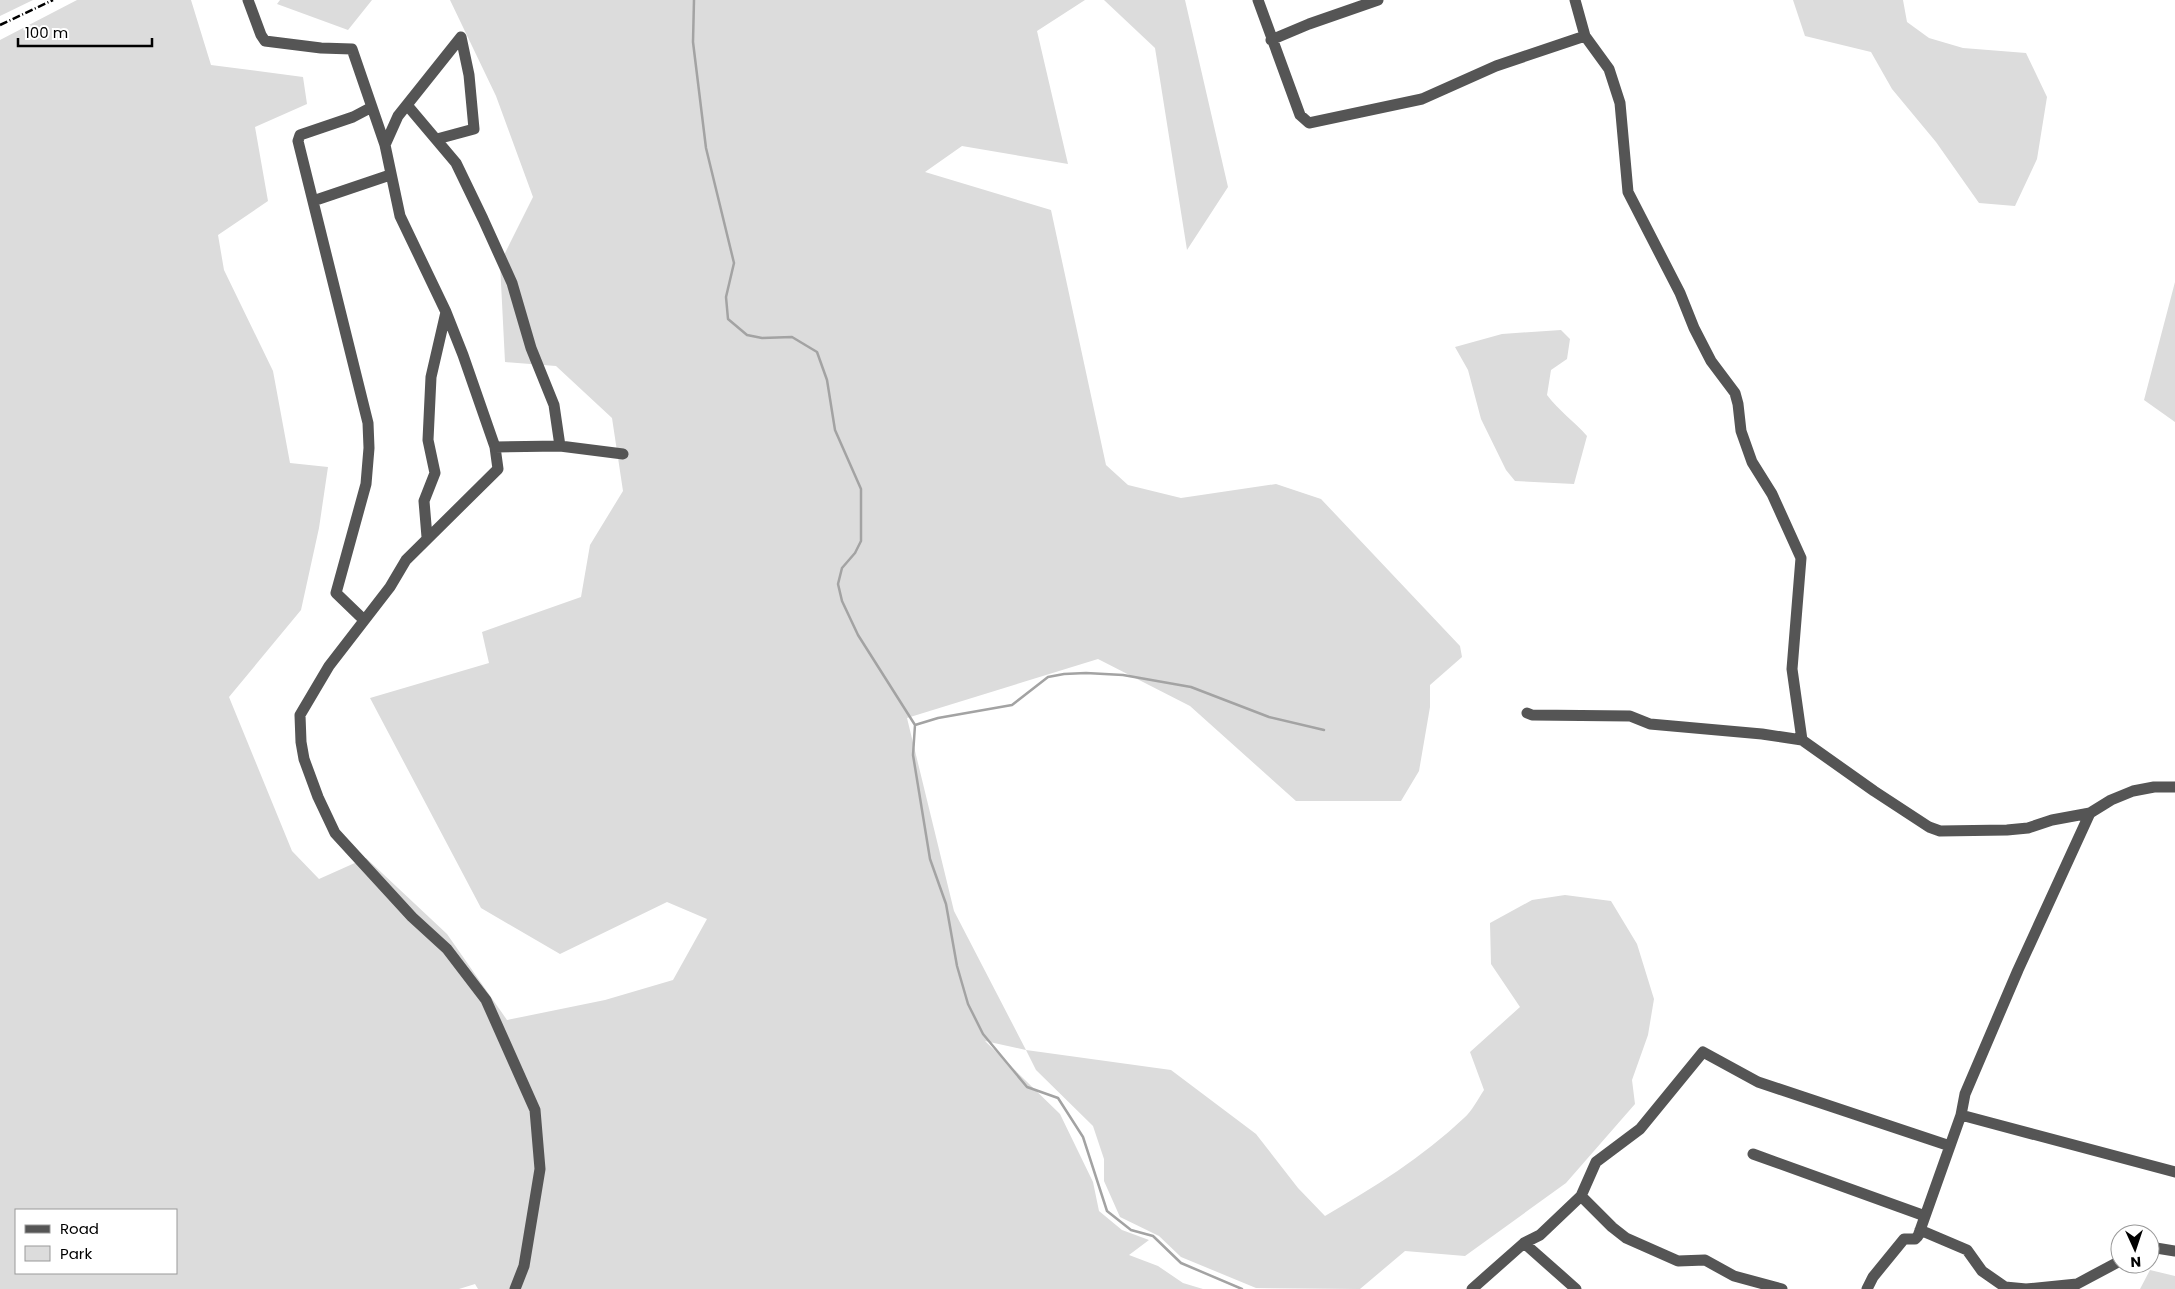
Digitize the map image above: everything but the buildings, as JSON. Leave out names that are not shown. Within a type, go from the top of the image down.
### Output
[{"type":"street","points":[[248,0],[265,41],[321,48],[352,49],[386,145],[390,175],[400,216],[446,312],[495,447],[498,469],[466,503],[427,537],[406,560],[390,587],[325,672],[300,715],[304,759],[318,797],[335,833],[412,917],[448,949],[486,1000],[535,1110],[540,1168],[524,1266],[515,1289]]},
{"type":"street","points":[[1258,0],[1300,116],[1309,123],[1422,99],[1496,66],[1585,36]]},
{"type":"street","points":[[1271,40],[1309,24],[1378,0]]},
{"type":"street","points":[[1575,0],[1585,36],[1609,69],[1620,103],[1628,192],[1680,293],[1694,328],[1711,361],[1735,392],[1741,431],[1752,462],[1772,494],[1801,558],[1792,669],[1802,740]]},
{"type":"street","points":[[386,145],[398,116],[461,37],[468,75],[474,129],[437,139]]},
{"type":"street","points":[[407,105],[437,139],[460,171],[512,283],[531,348],[554,405],[560,446]]},
{"type":"street","points":[[364,620],[336,593],[366,484],[369,456],[368,423],[298,138],[300,134],[353,117],[372,107]]},
{"type":"street","points":[[313,201],[390,175]]},
{"type":"street","points":[[427,537],[424,501],[435,473],[428,440],[431,377],[446,312]]},
{"type":"street","points":[[495,447],[560,446],[623,454]]},
{"type":"street","points":[[1527,713],[1532,715],[1630,716],[1650,724],[1762,734],[1802,740],[1929,827],[1940,831],[2017,830],[2052,820],[2090,813],[2110,800],[2133,791],[2154,787],[2175,787]]},
{"type":"street","points":[[1866,1289],[1873,1277],[1904,1239],[1915,1239],[1920,1230],[1961,1114],[1965,1094],[2018,970],[2090,813]]},
{"type":"street","points":[[1472,1289],[1524,1243],[1540,1235],[1581,1196],[1596,1162],[1640,1129],[1703,1052],[1758,1082],[1950,1146]]},
{"type":"street","points":[[1961,1114],[2175,1172]]},
{"type":"street","points":[[1753,1154],[1925,1216]]},
{"type":"street","points":[[1581,1196],[1612,1227],[1626,1238],[1678,1261],[1705,1260],[1734,1276],[1782,1289]]},
{"type":"street","points":[[1920,1230],[1967,1250],[1982,1271],[2005,1287],[2026,1289],[2077,1286],[2110,1267]]},
{"type":"street","points":[[1524,1243],[1576,1289]]},
{"type":"street","points":[[2160,1249],[2175,1251]]},
{"type":"green space","points":[[0,0],[33,0],[0,16]]},
{"type":"green space","points":[[77,0],[191,0],[211,65],[303,77],[307,104],[255,127],[268,201],[218,235],[224,270],[273,371],[290,463],[328,467],[319,528],[301,610],[229,697],[292,851],[319,879],[366,858],[447,934],[507,1020],[605,1000],[673,980],[707,919],[667,902],[560,954],[481,908],[370,698],[489,663],[482,632],[581,597],[590,545],[623,491],[612,418],[556,366],[505,362],[500,263],[533,197],[496,96],[450,0],[1085,0],[1037,31],[1068,164],[962,146],[925,172],[1051,210],[1106,465],[1128,485],[1181,498],[1276,484],[1321,499],[1460,646],[1462,657],[1430,685],[1430,707],[1419,771],[1401,801],[1296,801],[1190,706],[1098,659],[907,718],[954,911],[1026,1050],[985,1041],[1060,1114],[1093,1182],[1099,1211],[1122,1230],[1149,1240],[1129,1255],[1158,1266],[1183,1283],[1203,1289],[478,1289],[475,1284],[459,1289],[0,1289],[0,40]]},
{"type":"green space","points":[[280,0],[372,0],[348,30],[277,4]]},
{"type":"green space","points":[[1104,0],[1185,0],[1228,187],[1187,250],[1155,48]]},
{"type":"green space","points":[[1793,0],[1903,0],[1907,22],[1929,38],[1963,48],[2026,53],[2047,97],[2037,159],[2015,206],[1979,203],[1936,142],[1892,89],[1871,52],[1805,36]]},
{"type":"green space","points":[[2175,282],[2175,422],[2144,400]]},
{"type":"green space","points":[[1561,330],[1570,339],[1567,359],[1551,370],[1547,395],[1587,436],[1574,484],[1515,481],[1506,470],[1481,419],[1468,370],[1455,347],[1502,334]]},
{"type":"green space","points":[[1565,895],[1611,901],[1637,944],[1654,999],[1648,1035],[1632,1080],[1635,1104],[1566,1183],[1465,1256],[1405,1251],[1360,1289],[1256,1288],[1181,1257],[1159,1236],[1120,1217],[1104,1181],[1104,1159],[1093,1126],[1036,1070],[1026,1050],[1171,1070],[1256,1134],[1298,1188],[1325,1216],[1379,1183],[1432,1146],[1467,1115],[1484,1090],[1470,1052],[1520,1007],[1491,964],[1490,923],[1532,900]]},
{"type":"green space","points":[[2160,1272],[2175,1276],[2175,1289],[2140,1289],[2148,1274],[2160,1274]]},
{"type":"waterway","points":[[694,0],[693,42],[706,148],[734,263],[726,297],[728,319],[747,335],[762,338],[792,337],[817,352],[827,380],[835,430],[861,489],[861,541],[855,553],[842,568],[838,584],[842,601],[858,635],[915,725],[913,755],[930,859],[946,904],[957,966],[968,1004],[983,1034],[1027,1087],[1058,1098],[1083,1137],[1107,1211],[1131,1230],[1153,1236],[1181,1263],[1242,1289]]},
{"type":"waterway","points":[[915,725],[938,718],[1012,705],[1048,677],[1086,673],[1123,675],[1191,687],[1269,717],[1324,730]]},
{"type":"railway","points":[[0,25],[53,0]]}]
